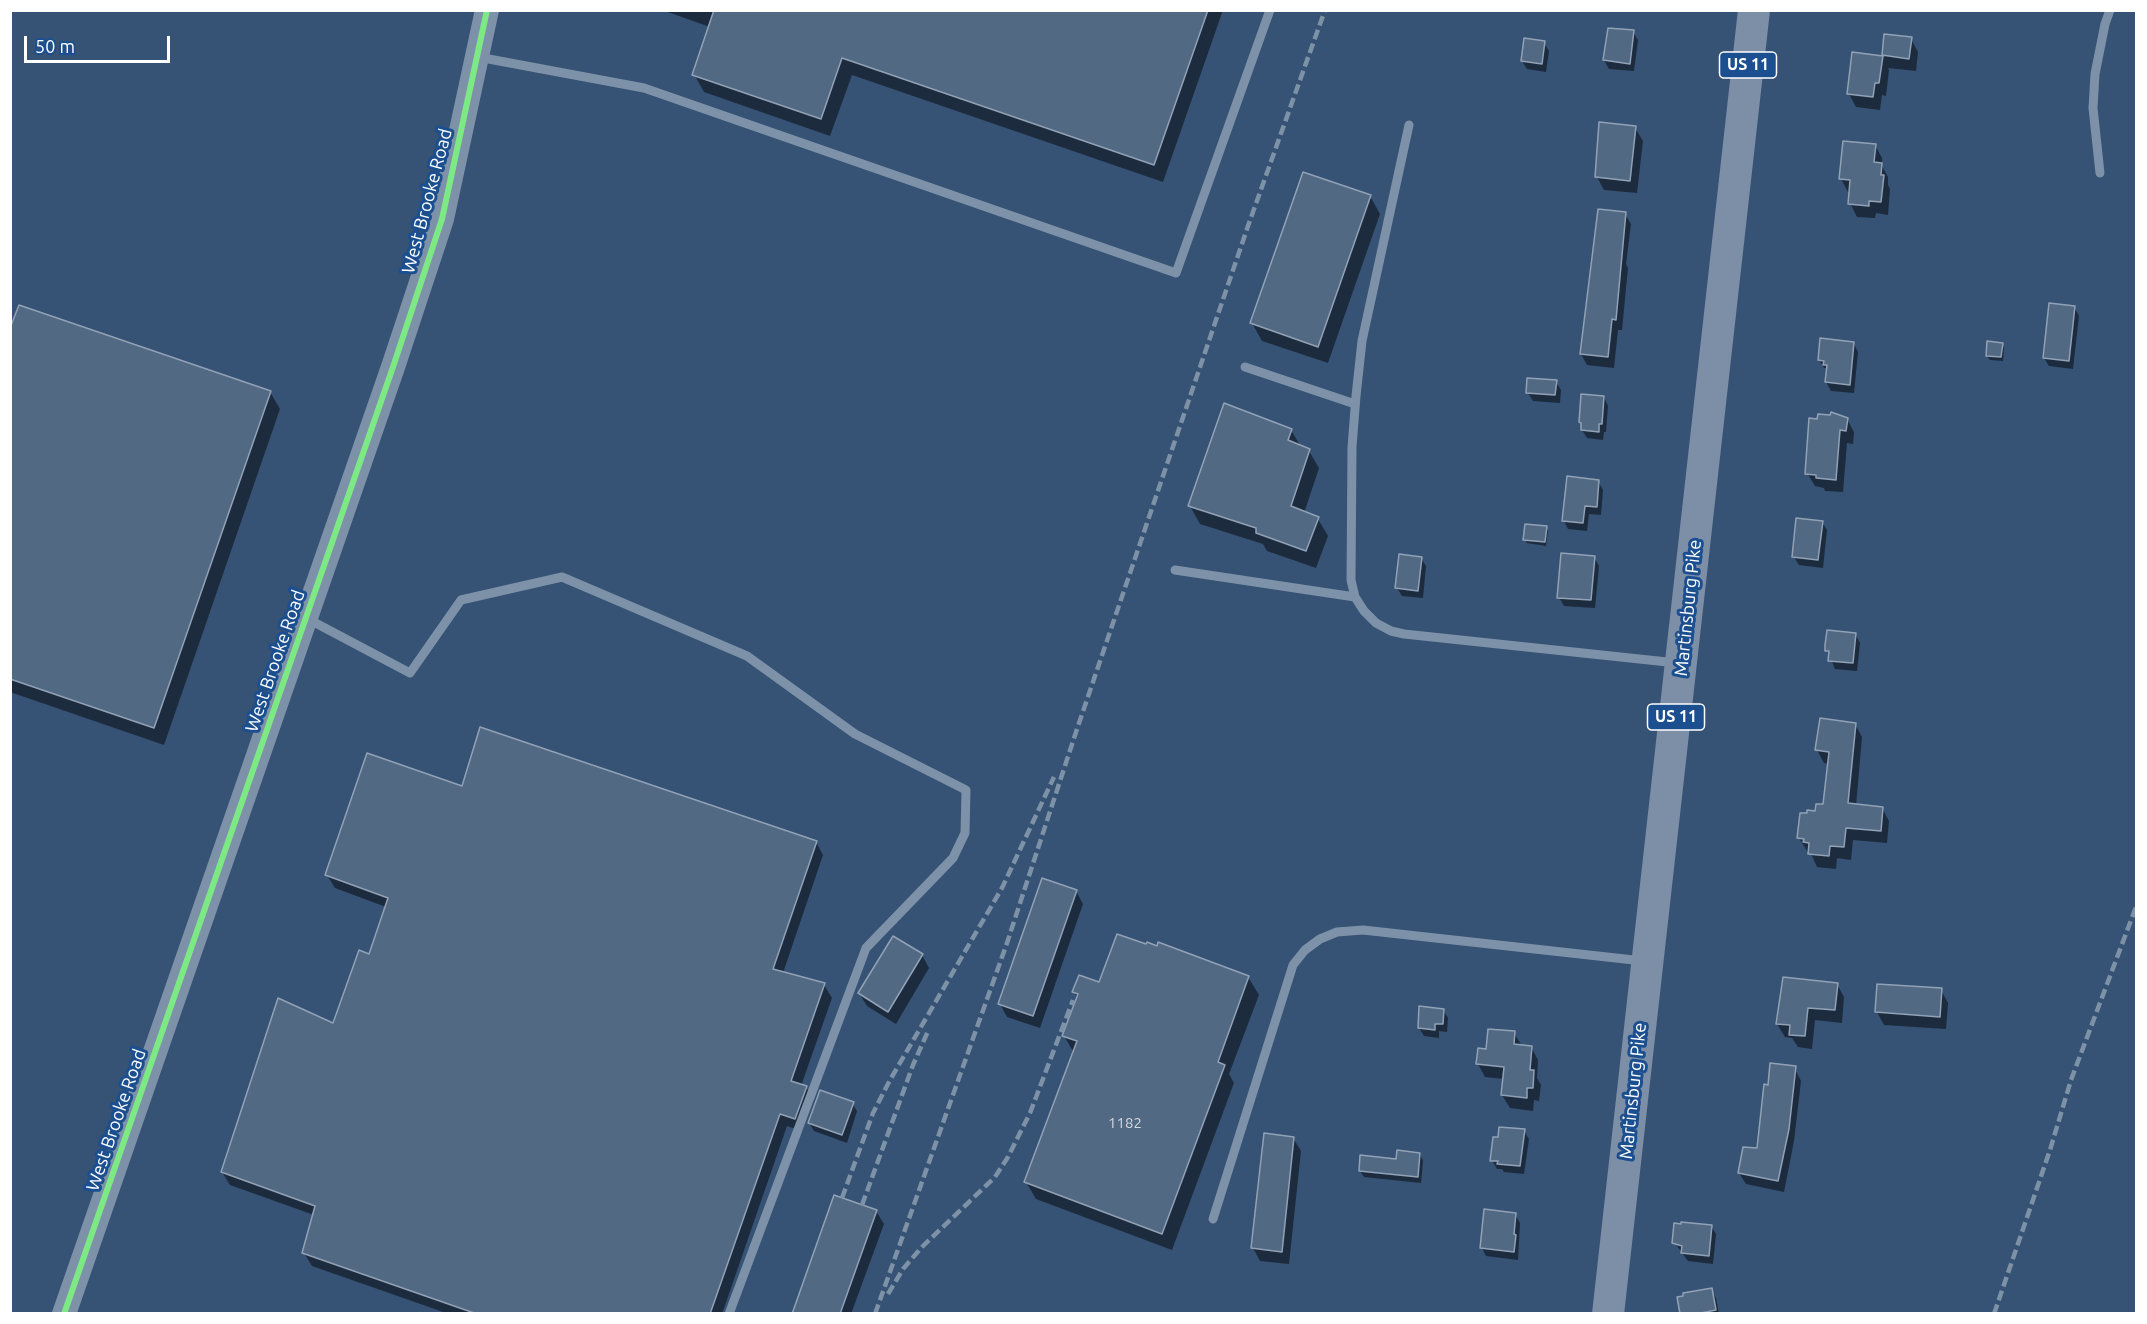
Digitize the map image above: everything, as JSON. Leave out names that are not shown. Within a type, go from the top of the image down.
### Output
[{"type":"main road","name":"Martinsburg Pike","points":[[1608,1314],[1754,10]]},
{"type":"street","name":"West Brooke Road","points":[[64,1314],[393,367],[442,219],[487,10]]},
{"type":"lane","points":[[478,57],[644,88],[1176,273],[1270,10]]},
{"type":"lane","points":[[2100,173],[2093,108],[2094,74],[2110,10]]},
{"type":"lane","points":[[1409,125],[1362,341],[1352,447],[1351,580],[1355,597],[1376,623],[1404,634],[1682,663]]},
{"type":"lane","points":[[1245,367],[1355,404]]},
{"type":"lane","points":[[1175,570],[1355,597]]},
{"type":"lane","points":[[306,618],[410,673],[461,600],[562,577],[747,656],[855,734],[966,790],[965,833],[953,858],[866,948],[729,1314]]},
{"type":"lane","points":[[1213,1219],[1293,965],[1305,950],[1320,939],[1337,932],[1363,930],[1648,962]]},
{"type":"building","points":[[714,10],[1208,10],[1154,165],[842,58],[821,119],[692,75]]},
{"type":"building","points":[[1608,28],[1634,30],[1630,64],[1603,60]]},
{"type":"building","points":[[1884,34],[1912,37],[1909,59],[1882,55]]},
{"type":"building","points":[[1524,38],[1545,41],[1542,64],[1521,61]]},
{"type":"building","points":[[1852,52],[1883,56],[1879,83],[1875,83],[1873,97],[1847,94]]},
{"type":"building","points":[[1599,122],[1636,126],[1630,181],[1595,177]]},
{"type":"building","points":[[1843,141],[1876,144],[1874,162],[1882,163],[1881,175],[1884,175],[1881,202],[1869,201],[1869,206],[1848,204],[1850,180],[1839,179]]},
{"type":"building","points":[[1303,172],[1371,195],[1318,347],[1250,323]]},
{"type":"building","points":[[1598,209],[1626,212],[1616,320],[1612,319],[1608,357],[1580,354]]},
{"type":"building","points":[[2049,303],[2075,306],[2069,361],[2043,358]]},
{"type":"building","points":[[19,305],[271,391],[154,728],[10,679],[10,328]]},
{"type":"building","points":[[1820,338],[1854,342],[1850,385],[1825,382],[1827,365],[1823,365],[1824,361],[1818,360]]},
{"type":"building","points":[[1987,341],[2003,343],[2001,357],[1986,356]]},
{"type":"building","points":[[1527,378],[1557,380],[1555,395],[1526,393]]},
{"type":"building","points":[[1581,394],[1604,396],[1602,424],[1599,424],[1599,432],[1581,430],[1579,422]]},
{"type":"building","points":[[1224,403],[1292,429],[1288,440],[1310,449],[1291,506],[1319,517],[1306,551],[1256,533],[1256,528],[1188,506]]},
{"type":"building","points":[[1831,412],[1848,418],[1846,431],[1840,430],[1836,480],[1816,478],[1816,475],[1805,474],[1809,418],[1817,419],[1818,414],[1830,415]]},
{"type":"building","points":[[1567,476],[1599,480],[1597,507],[1585,506],[1583,523],[1562,521]]},
{"type":"building","points":[[1796,518],[1823,521],[1818,560],[1792,557]]},
{"type":"building","points":[[1525,524],[1547,526],[1545,542],[1523,540]]},
{"type":"building","points":[[1561,553],[1595,556],[1591,600],[1557,598]]},
{"type":"building","points":[[1399,554],[1422,557],[1418,591],[1395,588]]},
{"type":"building","points":[[1827,630],[1856,633],[1853,663],[1828,661],[1829,651],[1825,651]]},
{"type":"building","points":[[1820,718],[1856,723],[1848,803],[1883,807],[1881,831],[1846,828],[1844,847],[1830,846],[1829,856],[1808,854],[1809,843],[1797,838],[1800,813],[1807,813],[1807,810],[1815,811],[1816,804],[1823,804],[1829,752],[1815,750]]},
{"type":"building","points":[[480,727],[817,841],[773,969],[825,983],[791,1081],[807,1086],[795,1119],[780,1114],[710,1314],[477,1314],[302,1253],[315,1206],[221,1172],[278,998],[333,1023],[359,950],[369,954],[388,898],[325,875],[367,753],[462,786]]},
{"type":"building","points":[[1042,878],[1077,890],[1033,1016],[998,1004]]},
{"type":"building","points":[[1117,934],[1146,944],[1147,942],[1157,946],[1158,942],[1249,976],[1218,1062],[1225,1065],[1162,1234],[1024,1182],[1077,1041],[1062,1036],[1078,994],[1072,992],[1079,975],[1099,982]]},
{"type":"building","points":[[893,936],[923,954],[888,1012],[858,993]]},
{"type":"building","points":[[1783,977],[1838,983],[1835,1010],[1808,1008],[1805,1036],[1789,1035],[1790,1025],[1776,1024]]},
{"type":"building","points":[[1877,984],[1942,988],[1940,1017],[1875,1012]]},
{"type":"building","points":[[1419,1006],[1444,1009],[1443,1024],[1435,1024],[1435,1030],[1418,1028]]},
{"type":"building","points":[[1488,1029],[1515,1031],[1514,1044],[1532,1046],[1530,1070],[1534,1070],[1533,1088],[1527,1088],[1527,1098],[1501,1095],[1504,1067],[1476,1064],[1478,1048],[1486,1049]]},
{"type":"building","points":[[1770,1063],[1796,1066],[1789,1129],[1778,1181],[1738,1173],[1743,1147],[1757,1148],[1764,1084],[1768,1085]]},
{"type":"building","points":[[820,1090],[854,1102],[842,1135],[808,1123]]},
{"type":"building","points":[[1499,1127],[1525,1129],[1520,1166],[1497,1164],[1498,1161],[1490,1161],[1493,1137],[1498,1137]]},
{"type":"building","points":[[1264,1133],[1294,1137],[1282,1252],[1251,1248]]},
{"type":"building","points":[[1397,1150],[1420,1153],[1418,1177],[1359,1171],[1360,1155],[1396,1159]]},
{"type":"building","points":[[834,1195],[877,1210],[840,1314],[792,1314]]},
{"type":"building","points":[[1484,1209],[1516,1213],[1514,1252],[1480,1248]]},
{"type":"building","points":[[1681,1222],[1712,1225],[1709,1256],[1681,1253],[1682,1246],[1672,1243],[1674,1223],[1681,1224]]},
{"type":"building","points":[[1712,1288],[1716,1310],[1680,1314],[1677,1297],[1683,1296],[1683,1293]]},
{"type":"railway","points":[[875,1314],[1007,943],[1078,726],[1248,226],[1325,10]]},
{"type":"railway","points":[[842,1198],[873,1113],[1002,888],[1054,777]]},
{"type":"railway","points":[[1994,1314],[2050,1150],[2071,1080],[2136,907]]},
{"type":"railway","points":[[888,1294],[903,1269],[922,1247],[995,1177],[1008,1157],[1030,1113],[1073,1000]]},
{"type":"railway","points":[[862,1205],[913,1065],[929,1029]]},
{"type":"cycle path","points":[[64,1314],[393,367],[442,219],[487,10]]}]
